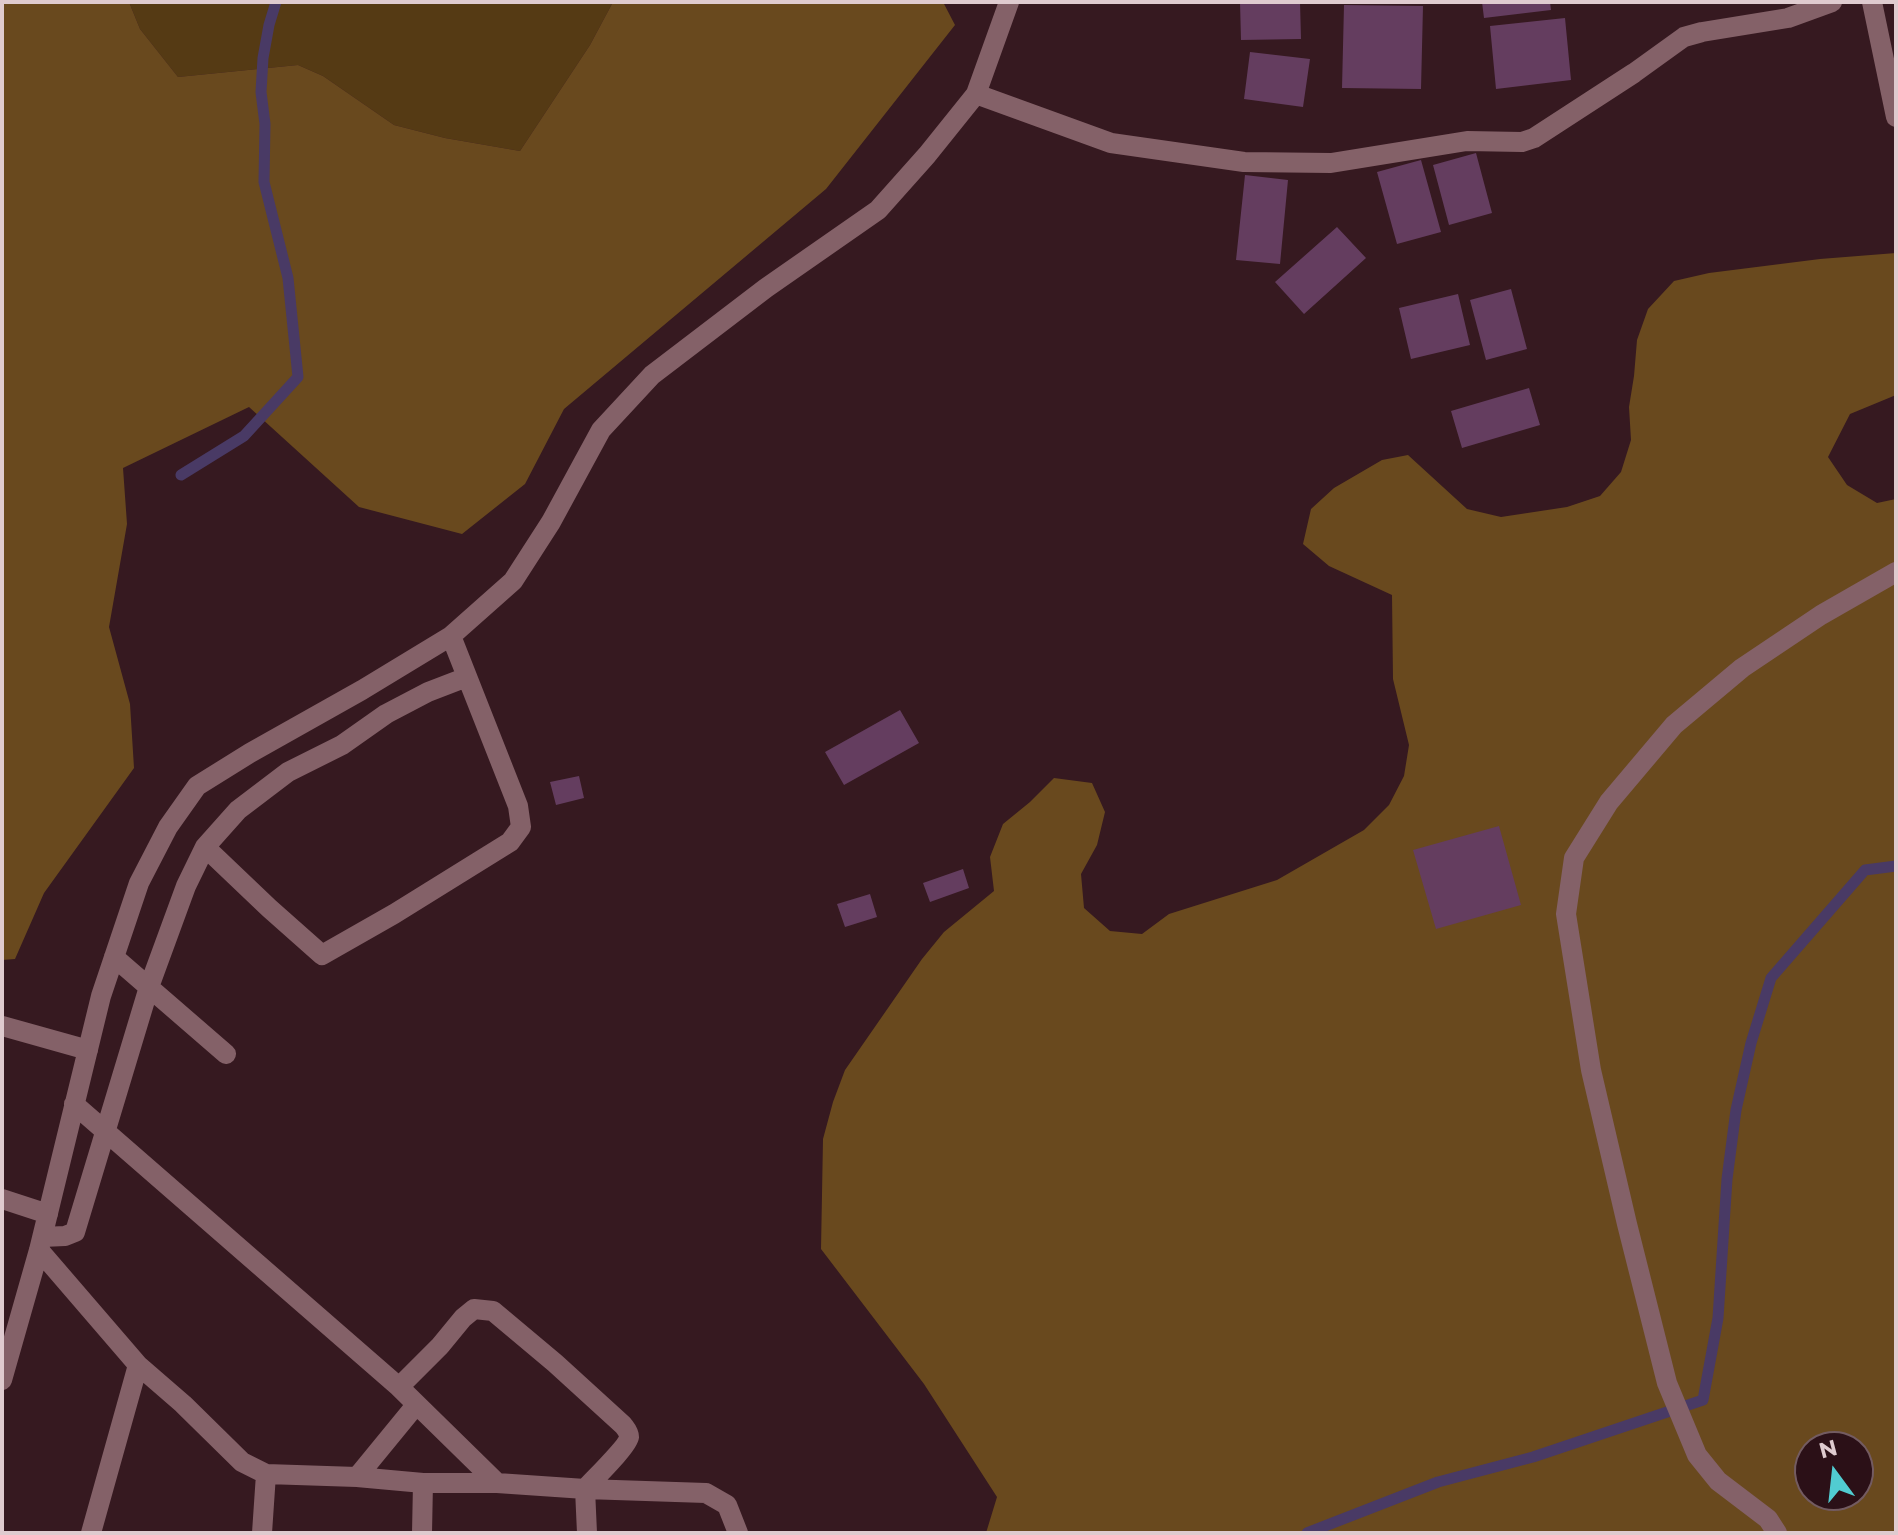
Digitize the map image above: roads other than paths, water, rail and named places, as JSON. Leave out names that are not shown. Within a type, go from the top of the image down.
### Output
[{"type":"street","points":[[2,1380],[41,1244],[101,996],[139,883],[168,827],[197,786],[451,636],[513,581],[551,522],[601,430],[652,375],[766,288],[878,210],[927,155],[976,94],[1009,2]]},
{"type":"street","points":[[976,94],[1111,143],[1244,162],[1331,163],[1467,141],[1522,142],[1534,138],[1684,37],[1788,18],[1832,2]]},
{"type":"street","points":[[1872,2],[1896,117]]},
{"type":"street","points":[[1777,1533],[1768,1519],[1718,1481],[1697,1455],[1667,1383],[1586,1045],[1566,914],[1574,858],[1609,802],[1674,725],[1742,668],[1821,615],[1896,572]]},
{"type":"street","points":[[205,847],[322,955],[510,842],[521,827],[518,806],[451,636]]},
{"type":"street","points":[[41,1244],[75,1232],[149,987],[186,886],[205,847],[238,810],[288,772],[342,745],[386,714],[418,697],[467,677]]},
{"type":"street","points":[[114,957],[226,1054]]},
{"type":"street","points":[[2,1026],[88,1050]]},
{"type":"street","points":[[74,1104],[399,1387],[497,1483]]},
{"type":"street","points":[[2,1199],[48,1214]]},
{"type":"street","points":[[41,1244],[138,1365],[242,1462],[266,1474],[706,1493],[727,1505],[738,1533]]},
{"type":"street","points":[[399,1387],[474,1309],[493,1311],[555,1363],[629,1433],[622,1449],[585,1489],[587,1533]]},
{"type":"street","points":[[91,1533],[138,1365]]},
{"type":"street","points":[[357,1477],[416,1405]]},
{"type":"street","points":[[262,1533],[266,1474]]},
{"type":"street","points":[[422,1533],[423,1483]]},
{"type":"waterway","points":[[181,475],[244,436],[298,377],[288,278],[264,182],[263,58],[276,2]]},
{"type":"waterway","points":[[1307,1533],[1438,1482],[1533,1457],[1703,1400],[1718,1318],[1727,1179],[1736,1110],[1751,1043],[1771,978],[1865,870],[1896,866]]}]
